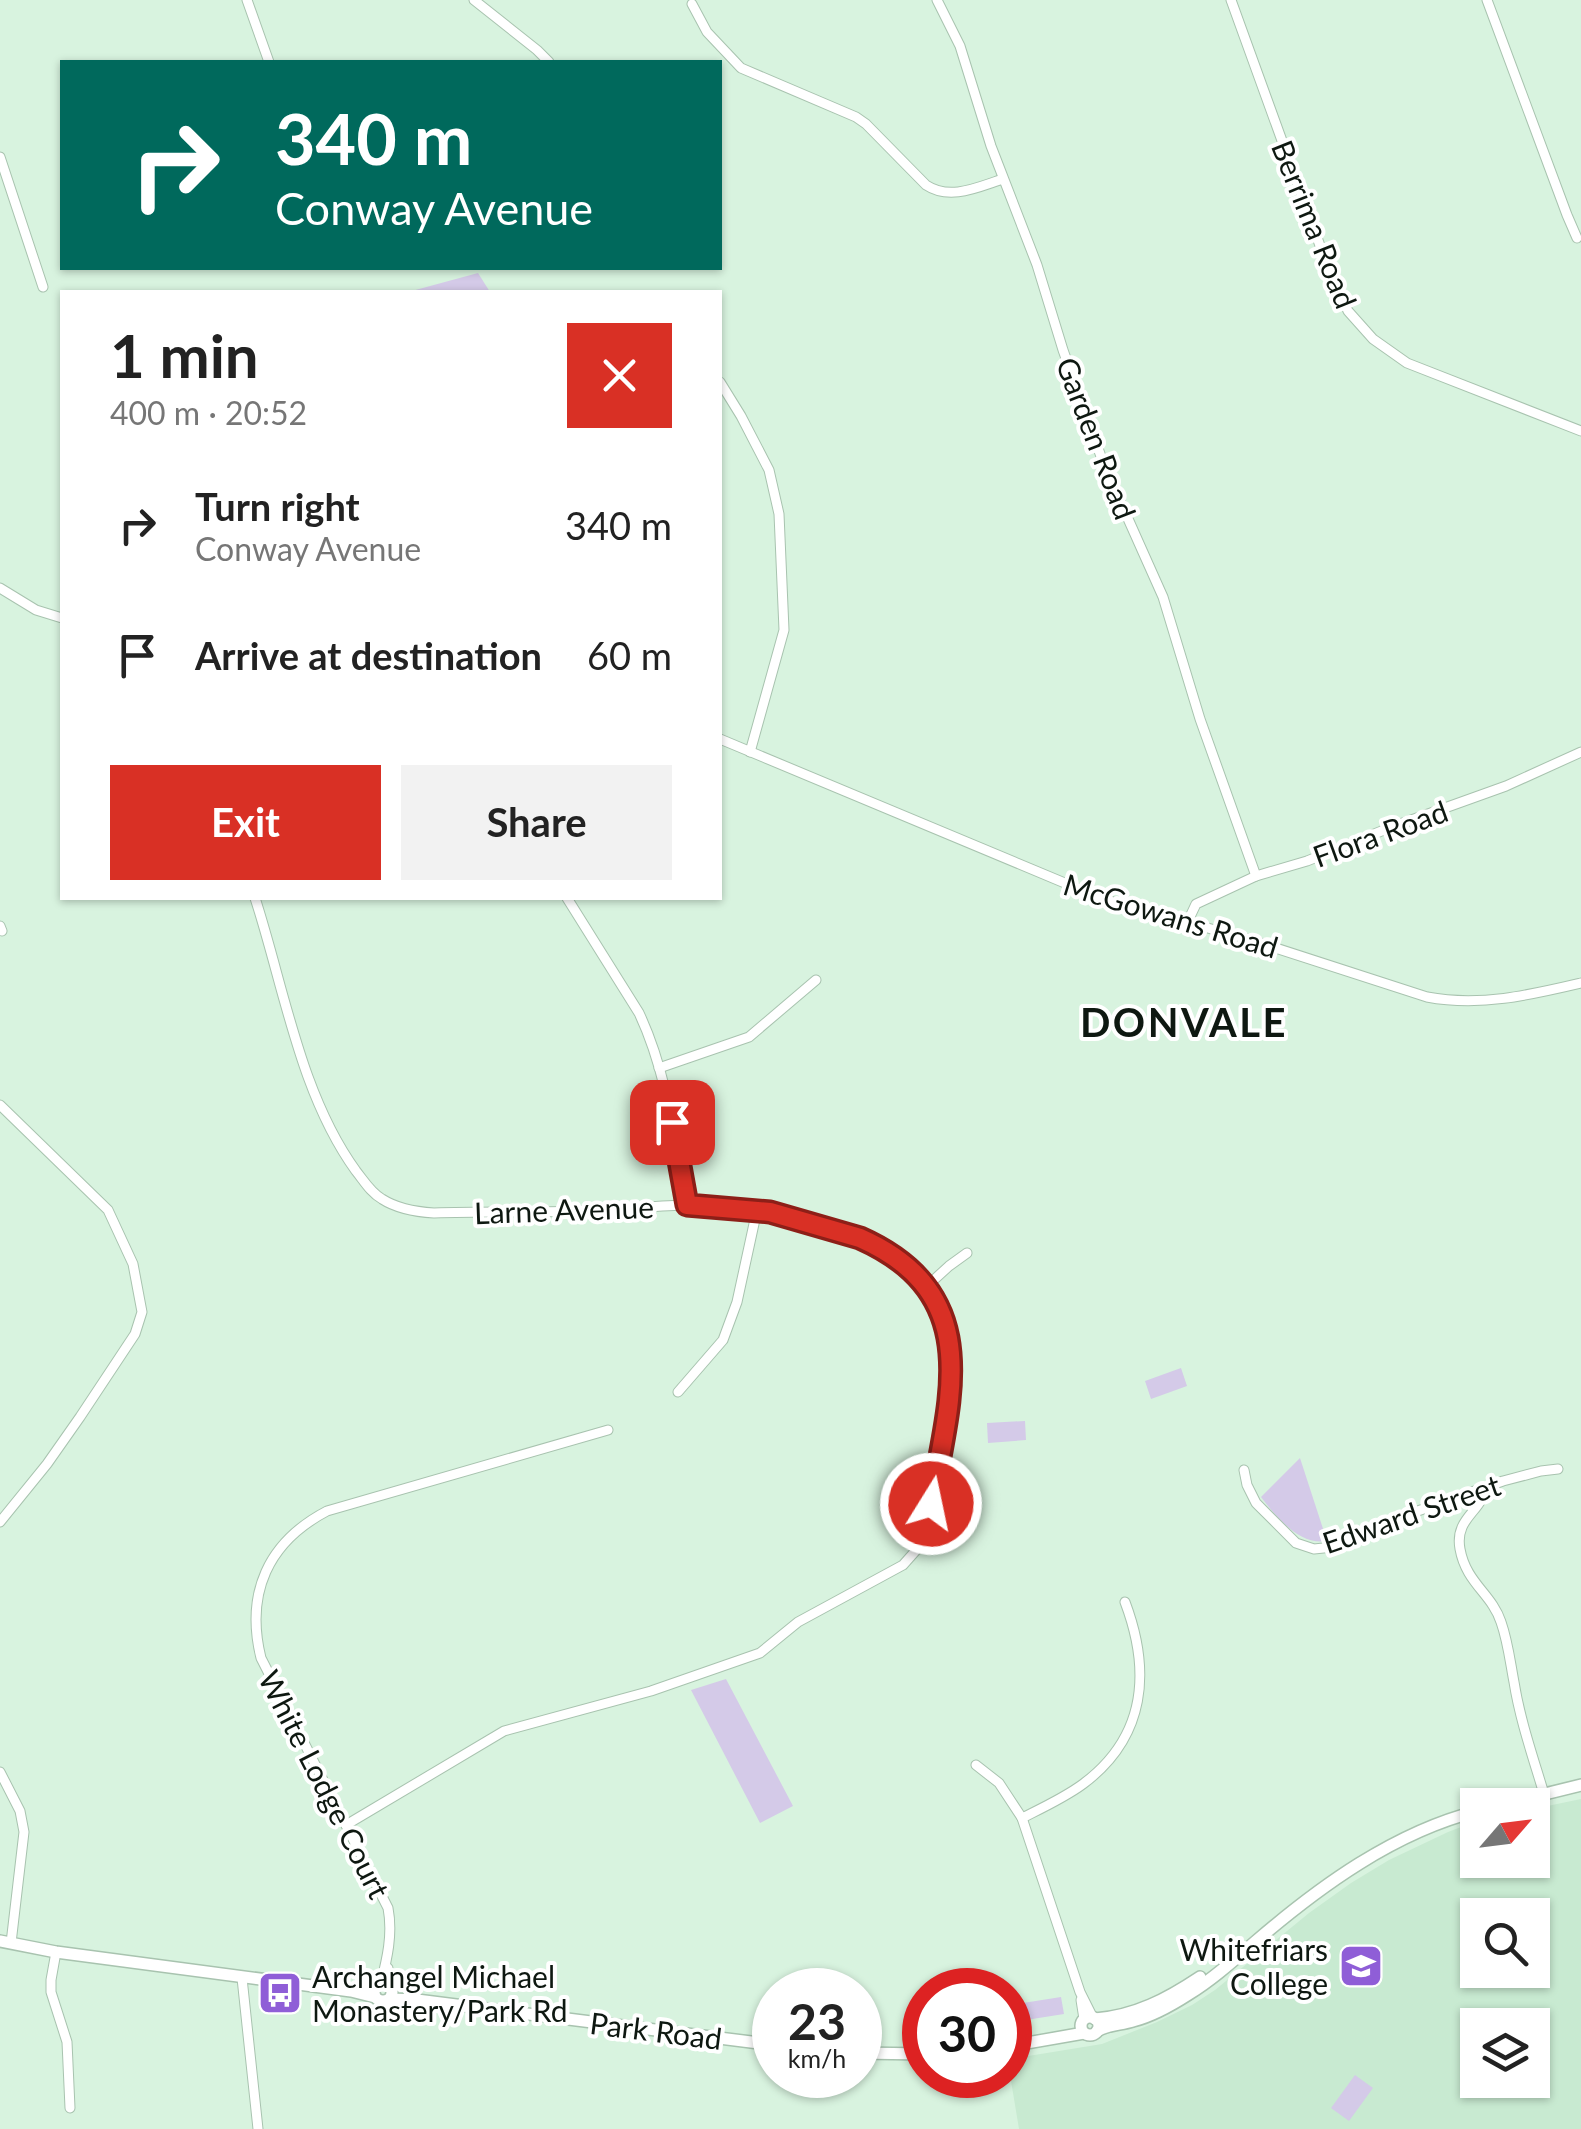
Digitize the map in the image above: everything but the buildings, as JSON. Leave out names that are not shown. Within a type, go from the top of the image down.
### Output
[{"type":"street","points":[[247,0],[268,60]]},
{"type":"street","points":[[474,0],[546,60]]},
{"type":"street","name":"Garden Road","points":[[937,0],[960,46],[1104,465],[1163,596],[1200,718],[1256,876]]},
{"type":"street","name":"Berrima Road","points":[[1231,0],[1327,266],[1348,311],[1373,339],[1407,363],[1581,431]]},
{"type":"street","points":[[1487,0],[1566,216],[1578,238]]},
{"type":"street","points":[[692,4],[707,32],[741,68],[856,117],[934,191],[951,194],[1003,179]]},
{"type":"street","points":[[0,156],[42,287]]},
{"type":"street","points":[[722,385],[770,470],[780,514],[784,630],[750,752]]},
{"type":"street","points":[[0,588],[36,610],[60,617]]},
{"type":"street","name":"McGowans Road","points":[[722,740],[1102,899],[1188,921],[1427,996],[1474,1002],[1510,999],[1581,983]]},
{"type":"street","name":"Flora Road","points":[[1188,921],[1196,904],[1256,876],[1506,786],[1581,752]]},
{"type":"street","name":"Larne Avenue","points":[[255,900],[289,1021],[328,1127],[368,1188],[380,1199],[434,1213],[687,1205],[756,1210],[821,1226],[873,1244],[905,1266],[937,1306],[952,1357],[952,1384],[927,1527],[913,1556],[883,1578],[798,1622],[754,1656],[651,1691],[504,1731],[346,1826]]},
{"type":"street","points":[[568,900],[639,1013],[667,1097],[687,1205]]},
{"type":"street","points":[[659,1068],[749,1037],[816,980]]},
{"type":"street","points":[[0,1105],[108,1210],[134,1264],[142,1312],[136,1334],[80,1417],[0,1522]]},
{"type":"street","points":[[678,1392],[722,1340],[737,1302],[756,1210]]},
{"type":"street","points":[[925,1288],[967,1253]]},
{"type":"street","name":"White Lodge Court","points":[[384,1990],[388,1908],[261,1658],[256,1640],[258,1591],[286,1540],[301,1526],[327,1512],[608,1430]]},
{"type":"street","name":"Edward Street","points":[[1244,1470],[1256,1503],[1296,1542],[1314,1549],[1332,1547],[1395,1518],[1522,1475],[1558,1469]]},
{"type":"street","points":[[1484,1488],[1482,1500],[1463,1524],[1459,1547],[1476,1588],[1496,1608],[1500,1618],[1542,1788]]},
{"type":"street","points":[[1022,1818],[1083,1784],[1111,1757],[1129,1728],[1138,1696],[1141,1661],[1125,1602]]},
{"type":"street","points":[[976,1765],[999,1783],[1022,1818],[1089,2024]]},
{"type":"street","points":[[0,1772],[20,1812],[24,1832],[5,1942],[242,1978],[350,1991],[384,1990]]},
{"type":"street","points":[[1550,1793],[1581,1785]]},
{"type":"street","points":[[1032,2042],[1137,2012],[1254,1942],[1366,1860],[1460,1816]]},
{"type":"street","points":[[56,1952],[50,1980],[66,2042],[70,2108]]},
{"type":"street","points":[[242,1978],[258,2129]]},
{"type":"street","name":"Park Road","points":[[384,1990],[417,2000],[752,2042]]},
{"type":"shaded area","points":[[478,273],[489,290],[415,290]]},
{"type":"shaded area","points":[[1181,1368],[1187,1386],[1151,1399],[1145,1381]]},
{"type":"shaded area","points":[[1025,1421],[1026,1440],[988,1443],[987,1423]]},
{"type":"shaded area","points":[[1300,1458],[1327,1541],[1298,1535],[1261,1497]]},
{"type":"shaded area","points":[[726,1679],[793,1806],[760,1823],[691,1690]]},
{"type":"shaded area","name":"Whitefriars College","points":[[1581,1799],[1581,2129],[1019,2129],[1014,2098],[1032,2098],[1032,2055],[1102,2044],[1192,2005],[1351,1883],[1460,1827],[1460,1878],[1550,1878],[1550,1805]]},
{"type":"shaded area","points":[[1061,1997],[1064,2014],[1032,2019],[1032,2002]]},
{"type":"shaded area","points":[[1355,2075],[1373,2088],[1349,2121],[1331,2108]]},
{"type":"place","name":"Whitefriars College","points":[[1361,1966]]},
{"type":"place","name":"Archangel Michael Monastery/Park Rd","points":[[280,1993]]},
{"type":"district","name":"DONVALE","points":[[1184,1022]]},
{"type":"route","points":[[672,1122],[687,1205],[770,1212],[860,1238],[905,1266],[930,1294],[950,1344],[952,1373],[931,1504]]}]
